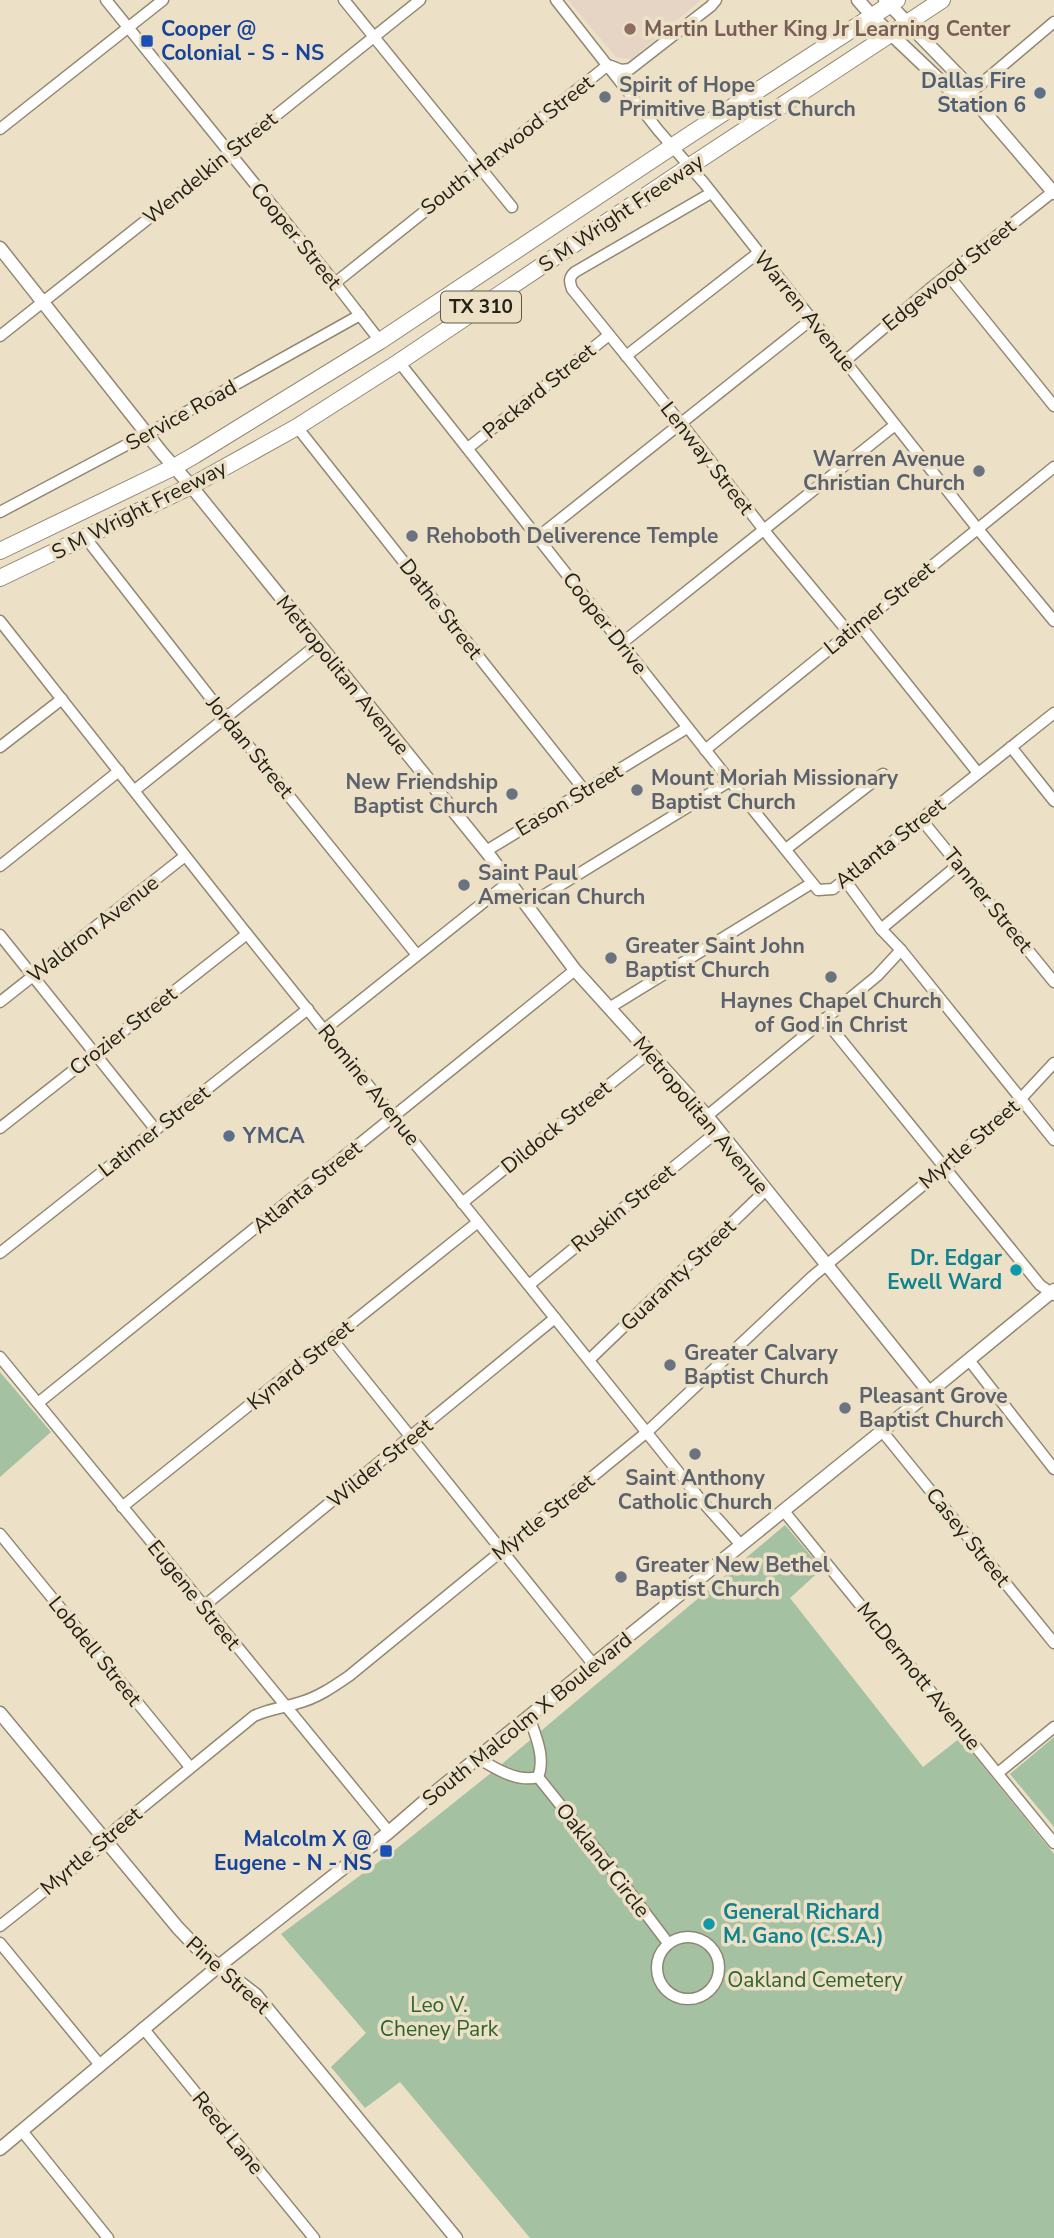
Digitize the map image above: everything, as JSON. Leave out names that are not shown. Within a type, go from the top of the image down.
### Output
[{"type":"main road","name":"S M Wright Freeway","points":[[0,578],[191,486],[297,427],[399,362],[942,0]]},
{"type":"main road","name":"S M Wright Freeway","points":[[0,551],[174,467],[380,341],[672,146],[873,17],[890,2]]},
{"type":"street","name":"Cooper Street","points":[[106,0],[380,341]]},
{"type":"street","points":[[0,129],[163,0]]},
{"type":"street","points":[[344,0],[512,207]]},
{"type":"street","name":"Wendelkin Street","points":[[0,335],[419,0]]},
{"type":"street","name":"Warren Avenue","points":[[556,0],[1054,621]]},
{"type":"street","name":"South Harwood Street","points":[[335,283],[608,65],[621,70],[630,69],[716,0]]},
{"type":"street","points":[[859,0],[890,34],[949,89],[969,94]]},
{"type":"street","points":[[890,2],[963,80],[969,94],[1054,192]]},
{"type":"street","points":[[969,94],[1054,22]]},
{"type":"street","name":"Edgewood Street","points":[[845,360],[1054,192]]},
{"type":"street","name":"Lenway Street","points":[[711,193],[575,272],[569,282],[764,530],[849,633]]},
{"type":"street","name":"Metropolitan Avenue","points":[[0,248],[147,435],[486,851],[575,970],[707,1116],[929,1392]]},
{"type":"street","points":[[626,356],[758,253]]},
{"type":"street","points":[[948,275],[1054,406]]},
{"type":"street","name":"Service Road","points":[[0,512],[147,435],[360,315]]},
{"type":"street","points":[[538,537],[812,319]]},
{"type":"street","name":"Packard Street","points":[[468,448],[609,335]]},
{"type":"street","name":"Cooper Drive","points":[[399,362],[812,883]]},
{"type":"street","points":[[622,643],[895,425]]},
{"type":"street","name":"Dathe Street","points":[[297,427],[585,791]]},
{"type":"street","name":"Latimer Street","points":[[705,750],[1054,467]]},
{"type":"street","name":"Jordan Street","points":[[85,537],[227,719],[418,955]]},
{"type":"street","name":"Romine Avenue","points":[[0,621],[478,1223],[700,1499],[741,1545]]},
{"type":"street","points":[[859,624],[978,773]]},
{"type":"street","points":[[135,790],[318,644]]},
{"type":"street","points":[[0,747],[62,699]]},
{"type":"street","name":"Atlanta Street","points":[[609,1008],[812,883],[818,890],[833,889],[1054,713]]},
{"type":"street","name":"Eason Street","points":[[486,851],[687,728]]},
{"type":"street","points":[[1011,747],[1054,801]]},
{"type":"street","points":[[0,866],[119,771]]},
{"type":"street","points":[[786,849],[883,774]]},
{"type":"street","points":[[528,905],[730,782]]},
{"type":"street","name":"Tanner Street","points":[[921,819],[1054,982]]},
{"type":"street","name":"Waldron Avenue","points":[[0,1002],[185,856]]},
{"type":"street","points":[[881,929],[958,864]]},
{"type":"street","points":[[845,880],[881,929],[901,950],[1054,1140]]},
{"type":"street","points":[[325,1030],[509,882]]},
{"type":"street","name":"Crozier Street","points":[[0,1128],[247,934]]},
{"type":"street","points":[[0,935],[156,1130]]},
{"type":"street","points":[[707,1116],[877,976],[901,950]]},
{"type":"street","name":"Atlanta Street","points":[[38,1403],[575,970]]},
{"type":"street","name":"Latimer Street","points":[[0,1253],[308,1009]]},
{"type":"street","points":[[824,1019],[1040,1285],[1053,1292]]},
{"type":"street","name":"Dildock Street","points":[[462,1203],[650,1052]]},
{"type":"street","name":"Myrtle Street","points":[[0,1926],[96,1850],[190,1767],[254,1716],[269,1709],[299,1703],[324,1692],[349,1676],[503,1550],[647,1432],[825,1265],[945,1167],[1021,1099],[1054,1063]]},
{"type":"street","name":"Ruskin Street","points":[[529,1285],[718,1131]]},
{"type":"street","name":"Guaranty Street","points":[[590,1359],[765,1191]]},
{"type":"street","name":"Kynard Street","points":[[122,1507],[478,1223]]},
{"type":"street","name":"South Malcolm X Boulevard","points":[[0,2148],[220,1965],[389,1832],[1053,1292]]},
{"type":"street","name":"Wilder Street","points":[[204,1606],[555,1318]]},
{"type":"street","points":[[332,1339],[593,1664]]},
{"type":"street","name":"Eugene Street","points":[[0,1357],[389,1832]]},
{"type":"street","points":[[969,1360],[1054,1469]]},
{"type":"street","name":"Casey Street","points":[[882,1431],[1054,1643]]},
{"type":"street","name":"McDermott Avenue","points":[[783,1510],[1054,1843]]},
{"type":"street","name":"Lobdell Street","points":[[0,1534],[190,1767]]},
{"type":"street","name":"Pine Street","points":[[0,1713],[178,1928],[203,1954],[256,1995],[454,2237]]},
{"type":"street","points":[[478,1758],[496,1769],[526,1779],[537,1777],[541,1765],[540,1755],[529,1716]]},
{"type":"street","points":[[998,1773],[1054,1727]]},
{"type":"street","name":"Oakland Circle","points":[[537,1777],[668,1943]]},
{"type":"street","points":[[689,1936],[703,1940],[712,1947],[720,1968],[717,1980],[709,1992],[691,2000],[678,1998],[662,1986],[657,1975],[657,1960],[668,1943],[676,1938],[689,1936]]},
{"type":"street","points":[[0,1943],[100,2065]]},
{"type":"street","name":"Reed Lane","points":[[143,2028],[314,2238]]},
{"type":"street","points":[[22,2131],[108,2238]]},
{"type":"shaded area","name":"Martin Luther King Jr Learning Center","points":[[568,0],[701,0],[631,59],[617,58]]},
{"type":"green space","points":[[0,1372],[51,1432],[0,1477]]},
{"type":"green space","name":"Oakland Cemetery","points":[[785,1525],[822,1569],[790,1598],[923,1767],[960,1738],[1054,1854],[1054,2238],[530,2238],[400,2082],[365,2108],[331,2067],[366,2033],[281,1934],[396,1849],[496,1769]]},
{"type":"green space","points":[[1054,1737],[1054,1827],[1010,1774]]},
{"type":"place","name":"Martin Luther King Jr Learning Center","points":[[630,29]]},
{"type":"place","name":"Cooper @ Colonial - S - NS","points":[[147,41]]},
{"type":"place","name":"Dallas Fire Station 6","points":[[1040,93]]},
{"type":"place","name":"Spirit of Hope Primitive Baptist Church","points":[[605,97]]},
{"type":"place","name":"Warren Avenue Christian Church","points":[[979,471]]},
{"type":"place","name":"Rehoboth Deliverence Temple","points":[[412,536]]},
{"type":"place","name":"Mount Moriah Missionary Baptist Church","points":[[637,790]]},
{"type":"place","name":"New Friendship Baptist Church","points":[[512,794]]},
{"type":"place","name":"Saint Paul American Church","points":[[464,885]]},
{"type":"place","name":"Greater Saint John Baptist Church","points":[[611,958]]},
{"type":"place","name":"Haynes Chapel Church of God in Christ","points":[[831,977]]},
{"type":"place","name":"YMCA","points":[[229,1136]]},
{"type":"place","name":"Dr. Edgar Ewell Ward","points":[[1016,1270]]},
{"type":"place","name":"Greater Calvary Baptist Church","points":[[670,1365]]},
{"type":"place","name":"Pleasant Grove Baptist Church","points":[[845,1408]]},
{"type":"place","name":"Saint Anthony Catholic Church","points":[[695,1454]]},
{"type":"place","name":"Greater New Bethel Baptist Church","points":[[621,1577]]},
{"type":"place","name":"Malcolm X @ Eugene - N - NS","points":[[386,1851]]},
{"type":"place","name":"General Richard M. Gano (C.S.A.)","points":[[709,1924]]},
{"type":"park label","name":"Leo V. Cheney Park","points":[[439,2017]]}]
